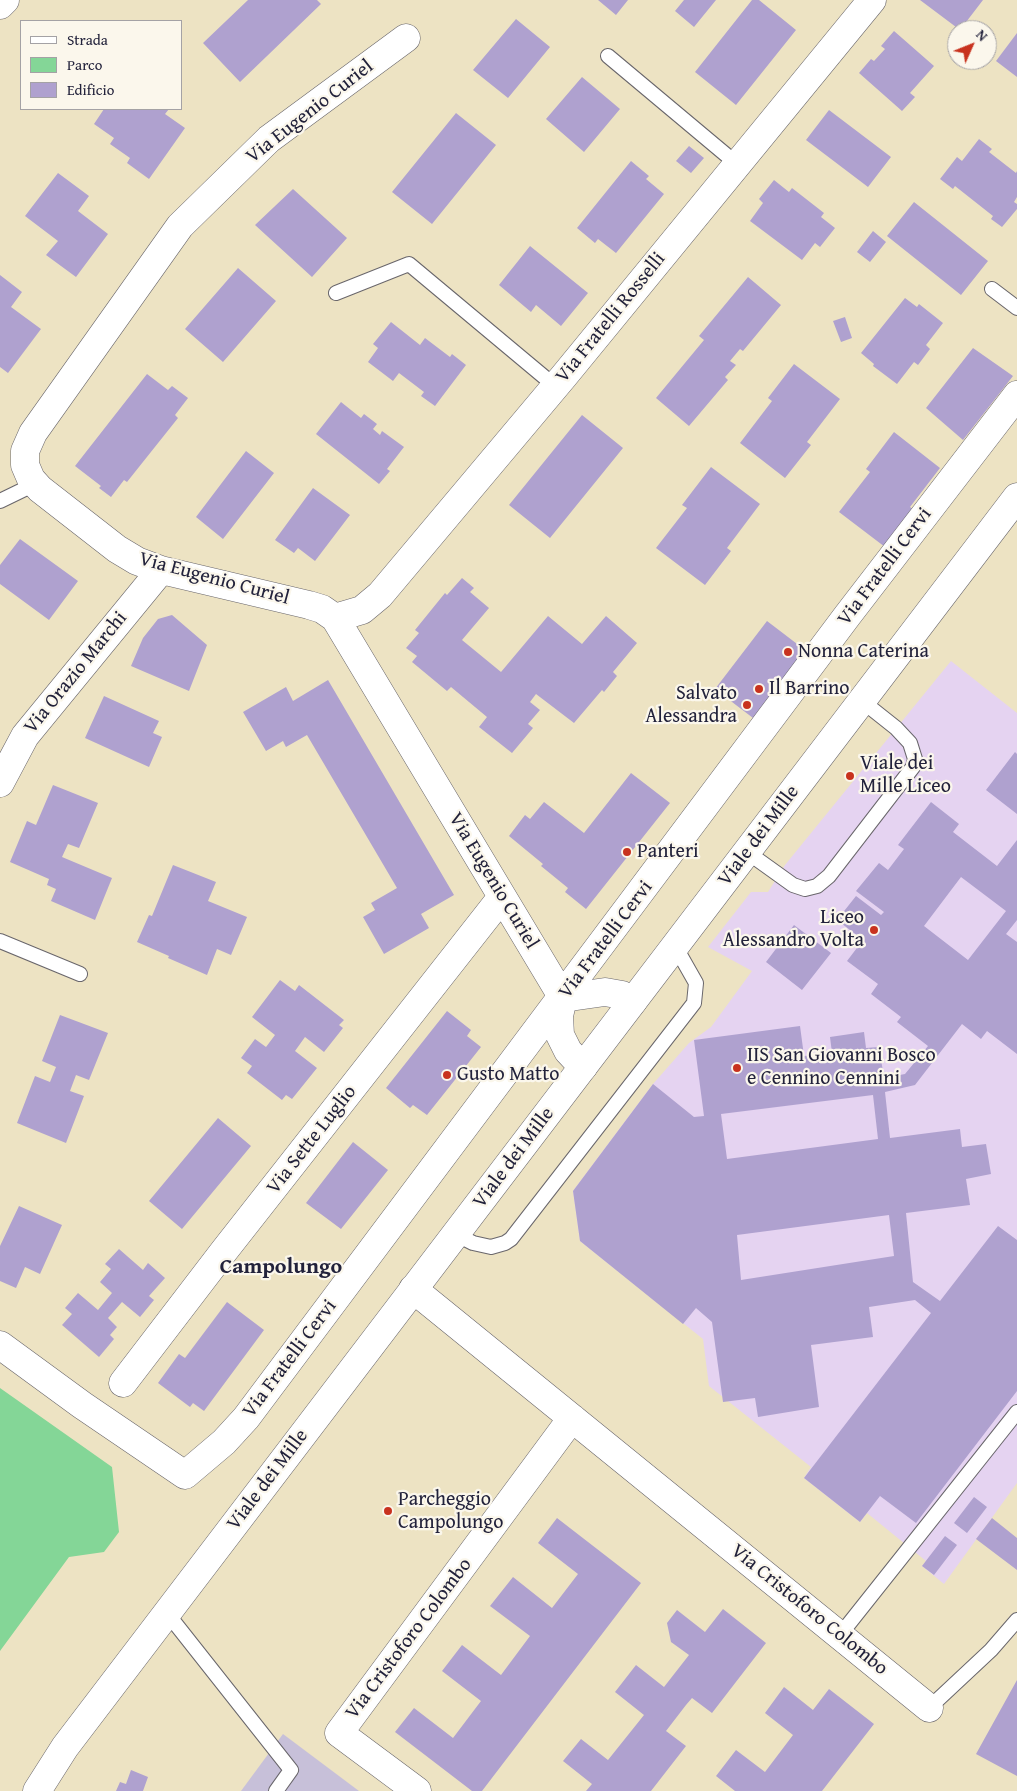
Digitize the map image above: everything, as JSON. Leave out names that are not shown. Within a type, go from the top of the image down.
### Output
[{"type":"street","points":[[0,5],[5,0]]},
{"type":"street","name":"Via Fratelli Rosselli","points":[[335,618],[362,610],[380,595],[555,386],[872,0]]},
{"type":"street","name":"Via Eugenio Curiel","points":[[406,38],[269,139],[171,237],[33,433],[27,445],[24,458],[28,472],[35,484],[125,555],[147,566],[161,570],[296,601],[322,609],[335,618],[563,998]]},
{"type":"street","name":"Via Fratelli Cervi","points":[[0,1345],[82,1405],[185,1475],[224,1442],[246,1418],[563,998],[847,616],[1017,394]]},
{"type":"street","name":"Viale dei Mille","points":[[37,1791],[65,1747],[1017,497]]},
{"type":"street","name":"Via Orazio Marchi","points":[[0,783],[25,736],[161,570]]},
{"type":"street","name":"Via Sette Luglio","points":[[123,1384],[224,1251],[502,898]]},
{"type":"street","points":[[583,1067],[568,1051],[560,1035],[559,1016],[563,998],[605,992],[622,995],[633,1001]]},
{"type":"street","name":"Via Cristoforo Colombo","points":[[413,1289],[929,1708]]},
{"type":"street","name":"Via Cristoforo Colombo","points":[[417,1791],[339,1733],[572,1418]]},
{"type":"street","name":"Viale dei Mille","points":[[20,1791],[65,1747]]},
{"type":"lane","points":[[608,56],[737,164]]},
{"type":"lane","points":[[336,293],[409,264],[555,386]]},
{"type":"lane","points":[[992,289],[1017,308]]},
{"type":"lane","points":[[0,502],[35,484]]},
{"type":"lane","points":[[747,852],[799,888],[805,889],[818,886],[829,876],[913,767],[915,758],[910,743],[896,728],[862,701]]},
{"type":"lane","points":[[0,941],[80,974]]},
{"type":"lane","points":[[455,1234],[473,1243],[491,1247],[505,1243],[511,1238],[694,1003],[696,983],[675,946]]},
{"type":"lane","points":[[840,1635],[1017,1412]]},
{"type":"lane","points":[[168,1613],[290,1770],[276,1791]]},
{"type":"lane","points":[[929,1708],[991,1650],[1017,1620]]},
{"type":"shaded area","points":[[951,661],[1017,713],[1017,1483],[944,1584],[922,1566],[926,1561],[867,1513],[860,1522],[804,1478],[811,1467],[709,1386],[703,1339],[580,1241],[573,1191],[653,1084],[689,1043],[711,1027],[752,971],[708,947],[751,892],[768,892],[785,865]]},
{"type":"shaded area","points":[[283,1734],[359,1791],[241,1791]]},
{"type":"green space","points":[[0,1388],[112,1467],[119,1532],[104,1552],[69,1557],[0,1651]]},
{"type":"building","points":[[248,0],[317,0],[321,4],[240,82],[203,43]]},
{"type":"building","points":[[598,0],[628,0],[616,15]]},
{"type":"building","points":[[684,0],[716,0],[694,27],[675,11]]},
{"type":"building","points":[[752,0],[759,0],[796,30],[736,105],[695,72]]},
{"type":"building","points":[[920,0],[983,0],[968,20],[947,20]]},
{"type":"building","points":[[516,19],[550,47],[508,98],[473,70]]},
{"type":"building","points":[[894,31],[934,66],[910,93],[915,97],[902,111],[859,73],[871,59],[874,61],[885,49],[881,46]]},
{"type":"building","points":[[1017,33],[1017,77],[997,62]]},
{"type":"building","points":[[582,77],[620,109],[584,152],[546,119]]},
{"type":"building","points":[[103,110],[168,110],[165,114],[185,128],[149,179],[127,163],[130,158],[110,144],[114,138],[94,124]]},
{"type":"building","points":[[829,110],[891,157],[868,187],[806,140]]},
{"type":"building","points":[[456,113],[496,145],[432,224],[392,192]]},
{"type":"building","points":[[979,139],[992,149],[989,152],[1016,173],[1017,171],[1017,197],[1014,202],[1017,204],[1017,209],[1002,227],[991,219],[993,216],[955,186],[953,189],[940,179],[957,157],[962,161]]},
{"type":"building","points":[[689,146],[704,158],[691,173],[676,161]]},
{"type":"building","points":[[631,161],[649,176],[646,179],[664,194],[616,253],[598,239],[595,243],[577,228]]},
{"type":"building","points":[[58,173],[89,196],[78,211],[108,234],[76,277],[46,255],[58,241],[25,216]]},
{"type":"building","points":[[774,180],[789,192],[792,188],[824,213],[821,217],[835,228],[820,247],[815,243],[802,260],[750,221],[763,203],[759,199]]},
{"type":"building","points":[[293,189],[347,238],[312,277],[255,225]]},
{"type":"building","points":[[914,202],[988,261],[961,295],[887,236]]},
{"type":"building","points":[[873,231],[886,242],[870,262],[857,252]]},
{"type":"building","points":[[530,246],[588,293],[561,326],[536,305],[531,312],[499,285]]},
{"type":"building","points":[[238,268],[276,301],[223,362],[185,329]]},
{"type":"building","points":[[0,275],[22,292],[11,307],[41,329],[8,373],[0,367]]},
{"type":"building","points":[[748,277],[781,305],[743,351],[740,349],[730,361],[736,365],[725,377],[728,380],[689,426],[656,398],[704,340],[699,336]]},
{"type":"building","points":[[905,298],[917,307],[919,304],[943,323],[926,345],[930,349],[918,365],[914,362],[897,384],[873,366],[874,364],[861,353]]},
{"type":"building","points":[[845,317],[852,338],[841,342],[833,321]]},
{"type":"building","points":[[391,322],[420,345],[425,338],[450,357],[452,354],[466,365],[435,406],[421,396],[424,392],[399,373],[393,381],[368,362],[378,348],[373,344]]},
{"type":"building","points":[[973,348],[1013,376],[963,440],[926,408]]},
{"type":"building","points":[[794,364],[840,399],[807,442],[811,445],[785,478],[740,443],[772,401],[768,398]]},
{"type":"building","points":[[147,374],[168,390],[172,386],[188,398],[175,415],[178,418],[127,482],[124,480],[111,497],[99,488],[101,486],[75,466]]},
{"type":"building","points":[[341,402],[361,418],[364,414],[377,424],[373,429],[380,435],[382,431],[404,447],[387,469],[390,471],[379,484],[316,434]]},
{"type":"building","points":[[582,415],[623,448],[550,538],[509,505]]},
{"type":"building","points":[[894,432],[940,468],[910,507],[914,510],[885,547],[839,512],[870,472],[866,469]]},
{"type":"building","points":[[246,451],[274,473],[223,539],[196,517]]},
{"type":"building","points":[[711,467],[760,504],[727,548],[731,551],[705,585],[656,548],[687,508],[682,505]]},
{"type":"building","points":[[313,488],[350,515],[315,561],[298,548],[294,553],[275,540]]},
{"type":"building","points":[[20,539],[78,581],[49,620],[0,584],[0,565]]},
{"type":"building","points":[[462,578],[474,588],[470,592],[489,608],[462,640],[501,672],[548,616],[582,644],[606,616],[637,643],[613,672],[617,676],[604,692],[602,690],[574,723],[536,694],[530,702],[540,710],[528,724],[533,728],[512,753],[479,727],[487,717],[451,687],[447,691],[412,662],[417,656],[406,648],[419,633],[415,630],[445,593],[447,595]]},
{"type":"building","points":[[172,615],[207,645],[189,691],[131,666],[143,638],[158,619]]},
{"type":"building","points":[[767,621],[805,650],[753,718],[715,689]]},
{"type":"building","points":[[328,680],[454,895],[421,914],[429,928],[384,954],[363,917],[375,910],[371,903],[397,888],[307,735],[286,747],[283,741],[266,751],[243,712],[286,687],[293,701]]},
{"type":"building","points":[[104,696],[159,721],[153,733],[162,737],[149,767],[85,738]]},
{"type":"building","points":[[1015,752],[1017,754],[1017,814],[986,790]]},
{"type":"building","points":[[631,773],[670,803],[586,909],[565,892],[568,888],[541,866],[543,864],[509,836],[525,815],[530,819],[544,802],[584,833]]},
{"type":"building","points":[[53,785],[98,803],[79,848],[68,844],[62,857],[112,878],[95,920],[51,901],[56,889],[47,885],[49,879],[10,862],[27,821],[36,825]]},
{"type":"building","points":[[931,802],[959,824],[953,832],[997,866],[1017,840],[1017,920],[1006,934],[1017,942],[1017,1054],[987,1031],[981,1039],[962,1024],[915,1085],[885,1092],[890,1138],[960,1129],[962,1147],[986,1144],[991,1174],[966,1179],[970,1205],[906,1213],[913,1282],[940,1301],[998,1226],[1017,1240],[1017,1391],[916,1523],[880,1496],[860,1522],[804,1478],[931,1313],[915,1300],[869,1307],[873,1337],[811,1345],[819,1407],[758,1417],[755,1398],[723,1402],[712,1322],[696,1308],[683,1324],[580,1241],[573,1191],[653,1084],[694,1117],[704,1116],[694,1040],[800,1026],[804,1056],[832,1053],[830,1037],[864,1032],[866,1048],[879,1047],[884,1078],[905,1074],[928,1046],[897,1022],[901,1017],[871,994],[878,984],[847,961],[863,940],[837,920],[856,896],[881,915],[884,912],[856,891],[879,863],[888,870],[904,849],[898,845]],"holes":[[[961,877],[1006,911],[968,960],[924,926]],[[873,1095],[878,1139],[727,1159],[721,1114]],[[889,1215],[894,1256],[741,1280],[737,1235]]]},
{"type":"building","points":[[173,865],[216,882],[208,901],[247,917],[231,955],[217,949],[207,975],[137,942],[149,915],[152,916]]},
{"type":"building","points":[[794,925],[831,953],[802,990],[766,962]]},
{"type":"building","points":[[280,980],[295,991],[299,985],[344,1020],[339,1025],[343,1028],[324,1052],[305,1037],[295,1051],[317,1068],[292,1099],[286,1095],[282,1100],[247,1073],[252,1066],[241,1058],[255,1039],[266,1047],[275,1035],[252,1017]]},
{"type":"building","points":[[447,1011],[471,1030],[467,1036],[481,1047],[427,1115],[413,1105],[410,1108],[386,1088]]},
{"type":"building","points":[[60,1015],[108,1033],[89,1080],[76,1075],[70,1091],[84,1096],[66,1143],[17,1123],[35,1076],[50,1082],[56,1067],[42,1061]]},
{"type":"building","points":[[218,1118],[251,1146],[182,1229],[149,1201]]},
{"type":"building","points":[[353,1142],[388,1170],[341,1229],[306,1203]]},
{"type":"building","points":[[19,1206],[62,1225],[40,1274],[25,1267],[16,1288],[0,1281],[0,1246]]},
{"type":"building","points":[[119,1249],[143,1270],[148,1263],[165,1278],[149,1296],[154,1300],[140,1317],[122,1302],[108,1318],[117,1327],[110,1335],[114,1339],[99,1357],[62,1325],[72,1314],[65,1308],[78,1293],[98,1310],[112,1293],[100,1282],[111,1269],[105,1264]]},
{"type":"building","points":[[227,1302],[264,1330],[204,1411],[193,1403],[190,1407],[158,1383],[179,1354],[185,1358]]},
{"type":"building","points":[[974,1497],[987,1507],[967,1533],[954,1523]]},
{"type":"building","points":[[557,1518],[641,1583],[482,1791],[472,1791],[395,1732],[414,1708],[453,1738],[481,1701],[442,1671],[462,1645],[501,1675],[530,1636],[490,1606],[513,1577],[552,1608],[578,1574],[538,1543]]},
{"type":"building","points":[[992,1518],[1017,1538],[1017,1570],[976,1539]]},
{"type":"building","points":[[945,1536],[957,1545],[934,1575],[922,1566]]},
{"type":"building","points":[[723,1609],[766,1643],[712,1713],[692,1698],[686,1705],[666,1731],[686,1746],[651,1791],[586,1791],[592,1784],[563,1761],[581,1739],[608,1760],[644,1715],[615,1692],[636,1665],[664,1687],[689,1655],[671,1642],[667,1623],[677,1610],[705,1632]]},
{"type":"building","points":[[1017,1680],[1017,1776],[976,1754]]},
{"type":"building","points":[[784,1687],[813,1710],[829,1689],[874,1724],[822,1791],[735,1791],[716,1776],[736,1750],[765,1772],[793,1735],[765,1713]]},
{"type":"building","points":[[131,1770],[148,1777],[143,1791],[116,1791],[120,1782],[126,1784]]},
{"type":"place","name":"Nonna Caterina","points":[[788,652]]},
{"type":"place","name":"Il Barrino","points":[[759,689]]},
{"type":"place","name":"Salvato Alessandra","points":[[747,705]]},
{"type":"place","name":"Viale dei Mille Liceo","points":[[850,776]]},
{"type":"place","name":"Panteri","points":[[627,852]]},
{"type":"place","name":"Liceo Alessandro Volta","points":[[874,930]]},
{"type":"place","name":"IIS San Giovanni Bosco e Cennino Cennini","points":[[737,1068]]},
{"type":"place","name":"Gusto Matto","points":[[447,1075]]},
{"type":"place","name":"Parcheggio Campolungo","points":[[388,1511]]},
{"type":"district","name":"Campolungo","points":[[281,1267]]}]
